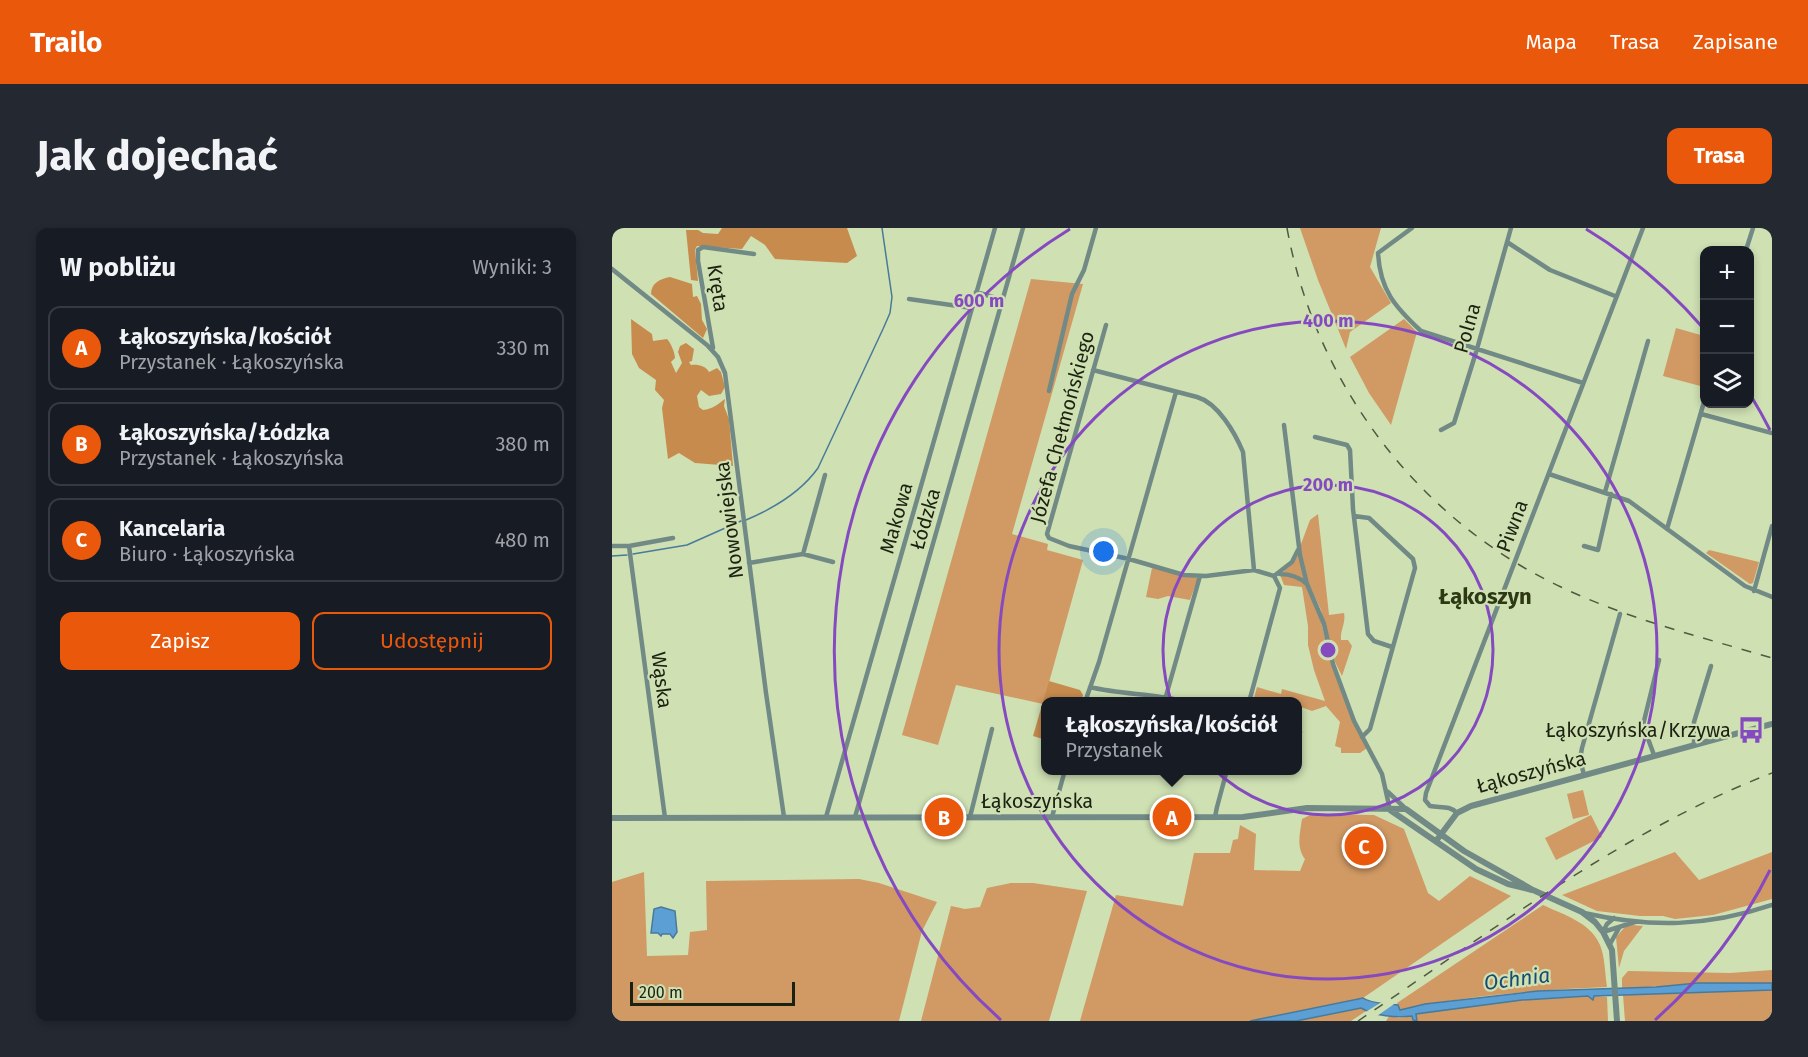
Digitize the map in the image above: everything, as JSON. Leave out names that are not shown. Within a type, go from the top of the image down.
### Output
[{"type":"street","name":"Makowa","points":[[826,817],[995,228]]},
{"type":"street","name":"Łódzka","points":[[855,817],[1023,228]]},
{"type":"street","points":[[1048,391],[1075,286],[1084,270],[1096,228]]},
{"type":"street","points":[[1412,228],[1378,253],[1379,268],[1387,293],[1415,326],[1426,334],[1583,382]]},
{"type":"street","name":"Polna","points":[[1441,429],[1454,423],[1510,228]]},
{"type":"street","name":"Piwna","points":[[1457,813],[1454,809],[1447,807],[1430,806],[1425,800],[1426,794],[1615,296],[1643,228]]},
{"type":"street","points":[[1747,246],[1753,228]]},
{"type":"street","points":[[1507,242],[1550,270],[1615,296]]},
{"type":"street","name":"Kręta","points":[[713,351],[698,250],[704,248],[754,254]]},
{"type":"street","name":"Nowowiejska","points":[[612,269],[713,351],[725,373],[784,817]]},
{"type":"street","points":[[976,292],[1003,300]]},
{"type":"street","points":[[909,299],[972,308]]},
{"type":"street","name":"Józefa Chełmońskiego","points":[[1106,325],[1048,529],[1049,537],[1069,546],[1128,559]]},
{"type":"street","points":[[1605,492],[1648,341]]},
{"type":"street","points":[[1093,370],[1208,402],[1238,440],[1243,452],[1254,570]]},
{"type":"street","points":[[1087,697],[1176,392]]},
{"type":"street","points":[[1667,529],[1702,408]]},
{"type":"street","points":[[1701,414],[1772,433]]},
{"type":"street","points":[[1284,425],[1307,584],[1324,624],[1333,664],[1354,721],[1379,765],[1390,810],[1476,869],[1508,884],[1533,890]]},
{"type":"street","points":[[1315,437],[1347,445],[1350,450],[1354,516],[1368,634],[1374,641],[1392,647]]},
{"type":"street","points":[[1549,474],[1629,501],[1754,591],[1772,597]]},
{"type":"street","points":[[803,555],[825,475]]},
{"type":"street","points":[[1584,546],[1598,550],[1611,494]]},
{"type":"street","points":[[1354,516],[1369,518],[1413,559],[1415,568],[1370,729],[1362,737]]},
{"type":"street","points":[[1754,591],[1772,526]]},
{"type":"street","points":[[612,546],[629,546],[673,538]]},
{"type":"street","name":"Wąska","points":[[629,546],[665,818]]},
{"type":"street","points":[[1277,575],[1292,562],[1300,547]]},
{"type":"street","points":[[749,563],[803,555],[832,562]]},
{"type":"street","points":[[1128,559],[1184,575],[1200,576],[1254,570],[1277,575],[1288,574],[1307,584]]},
{"type":"street","points":[[1250,697],[1280,588],[1277,575]]},
{"type":"street","points":[[1166,696],[1200,576]]},
{"type":"street","points":[[1584,775],[1580,759],[1582,748],[1620,614]]},
{"type":"street","points":[[1654,755],[1643,725],[1659,660]]},
{"type":"street","points":[[1694,745],[1694,722],[1712,666]]},
{"type":"street","points":[[1090,687],[1126,694],[1170,697]]},
{"type":"street","name":"Łąkoszyńska","points":[[1436,841],[1457,813],[1471,806],[1772,724]]},
{"type":"street","points":[[970,817],[992,729]]},
{"type":"street","points":[[1052,817],[1064,775]]},
{"type":"street","points":[[1215,817],[1226,775]]},
{"type":"street","points":[[1387,791],[1406,809],[1464,851],[1533,890],[1582,912],[1595,922],[1610,944],[1614,957],[1617,1021]]},
{"type":"street","points":[[1390,810],[1394,804],[1393,797]]},
{"type":"street","name":"Łąkoszyńska","points":[[612,818],[1243,818],[1307,808],[1406,809]]},
{"type":"street","points":[[1582,912],[1645,922],[1695,923],[1772,905]]},
{"type":"street","points":[[1603,932],[1614,918]]},
{"type":"street","points":[[1603,932],[1621,925],[1645,922]]},
{"type":"street","points":[[1610,944],[1616,930],[1621,925]]},
{"type":"shaded area","points":[[722,228],[847,228],[857,256],[847,263],[775,259],[765,245],[751,236],[742,249],[697,246],[695,250],[698,281],[691,280],[686,230],[718,234]]},
{"type":"shaded area","points":[[1300,228],[1381,228],[1370,267],[1391,303],[1350,332],[1346,349],[1318,280]]},
{"type":"shaded area","points":[[670,277],[692,284],[693,297],[697,296],[701,304],[702,320],[707,329],[703,338],[651,294],[657,282]]},
{"type":"shaded area","points":[[1031,279],[1083,284],[1012,534],[1048,544],[1047,550],[1083,560],[1045,697],[1041,697],[1041,704],[956,685],[938,745],[902,735]]},
{"type":"shaded area","points":[[631,319],[652,334],[653,341],[667,339],[674,353],[675,358],[671,362],[676,373],[682,363],[678,352],[680,346],[686,343],[694,349],[692,361],[689,362],[691,365],[702,366],[709,372],[717,368],[721,372],[725,387],[721,394],[709,396],[701,390],[697,396],[699,407],[703,410],[725,399],[724,406],[729,419],[733,466],[695,463],[679,453],[668,459],[662,408],[664,400],[655,390],[656,380],[639,368],[632,354]]},
{"type":"shaded area","points":[[1404,319],[1417,332],[1391,425],[1369,393],[1350,357]]},
{"type":"shaded area","points":[[1676,328],[1700,335],[1700,386],[1663,376]]},
{"type":"shaded area","points":[[1318,514],[1329,615],[1344,613],[1341,640],[1348,640],[1352,646],[1342,676],[1335,662],[1321,610],[1309,584],[1301,551],[1301,544],[1310,520]]},
{"type":"shaded area","points":[[1709,550],[1759,562],[1753,583],[1750,584],[1706,553]]},
{"type":"shaded area","points":[[1299,554],[1332,663],[1367,748],[1360,753],[1341,753],[1341,748],[1335,746],[1340,722],[1326,706],[1312,711],[1302,707],[1302,697],[1254,697],[1257,687],[1281,694],[1282,689],[1325,701],[1308,645],[1308,626],[1302,587],[1284,585],[1280,575]]},
{"type":"shaded area","points":[[1152,568],[1198,578],[1190,600],[1168,596],[1158,599],[1146,597]]},
{"type":"shaded area","points":[[1049,681],[1080,690],[1083,695],[1083,697],[1044,697]]},
{"type":"shaded area","points":[[1041,708],[1041,738],[1033,736]]},
{"type":"shaded area","points":[[1583,790],[1589,815],[1573,819],[1567,794]]},
{"type":"shaded area","points":[[1312,814],[1374,815],[1404,829],[1428,893],[1439,901],[1470,876],[1511,896],[1363,998],[1250,1021],[1080,1021],[1116,895],[1183,906],[1194,853],[1230,853],[1233,840],[1238,839],[1240,825],[1256,834],[1254,870],[1300,871],[1305,859],[1300,845],[1302,819]]},
{"type":"shaded area","points":[[1591,815],[1602,837],[1556,860],[1545,838]]},
{"type":"shaded area","points":[[1675,852],[1699,880],[1772,852],[1772,899],[1713,915],[1675,919],[1597,911],[1562,895]]},
{"type":"shaded area","points":[[644,872],[647,956],[688,955],[690,932],[707,930],[706,881],[859,879],[879,883],[937,902],[922,931],[899,1021],[612,1021],[612,882]]},
{"type":"shaded area","points":[[1011,883],[1033,883],[1087,891],[1049,1021],[921,1021],[951,906],[965,909],[980,907],[987,888]]},
{"type":"shaded area","points":[[1543,905],[1576,920],[1596,937],[1603,955],[1607,987],[1503,994],[1451,1000],[1400,1010],[1397,1003]]},
{"type":"shaded area","points":[[1643,926],[1624,951],[1619,968],[1616,937],[1625,927]]},
{"type":"shaded area","points":[[1772,970],[1772,983],[1698,983],[1622,988],[1622,978],[1628,971],[1730,973]]},
{"type":"shaded area","points":[[1772,990],[1772,1021],[1625,1021],[1623,995]]},
{"type":"shaded area","points":[[1588,996],[1594,999],[1594,996],[1607,997],[1608,1021],[1386,1021],[1390,1015],[1399,1018],[1412,1016],[1417,1020],[1416,1014],[1522,1000]]},
{"type":"shaded area","points":[[1361,1008],[1366,1011],[1351,1021],[1296,1021]]},
{"type":"water","points":[[661,907],[675,911],[677,932],[673,938],[670,934],[661,936],[658,933],[651,933],[654,909]]},
{"type":"water","points":[[1698,983],[1772,983],[1772,990],[1594,996],[1593,1000],[1588,996],[1522,1000],[1416,1014],[1417,1021],[1413,1020],[1412,1016],[1386,1016],[1361,1008],[1296,1021],[1250,1021],[1363,998],[1398,1005],[1400,1010],[1425,1004],[1538,991],[1656,987]]},
{"type":"pier","points":[[1385,1000],[1397,1002],[1377,1016],[1364,1013]]},
{"type":"waterway","points":[[746,520],[785,499],[803,485],[818,468],[883,329],[890,313],[892,297],[882,228]]},
{"type":"waterway","points":[[633,554],[687,545],[741,521]]},
{"type":"waterway","points":[[612,556],[627,555]]},
{"type":"railway","points":[[1287,228],[1301,285],[1322,340],[1348,392],[1381,440],[1419,485],[1462,524],[1509,559],[1586,598],[1665,627],[1772,658]]},
{"type":"railway","points":[[1358,1021],[1610,853],[1717,797],[1772,773]]},
{"type":"place","name":"Łąkoszyńska/Krzywa","points":[[1751,730]]},
{"type":"place","name":"Łąkoszyńska/Łódzka","points":[[944,817]]},
{"type":"place","name":"Łąkoszyńska/kościół","points":[[1172,817]]},
{"type":"place","name":"Kancelaria","points":[[1364,846]]},
{"type":"district","name":"Łąkoszyn","points":[[1485,596]]},
{"type":"water label","name":"Ochnia","points":[[1517,979]]}]
